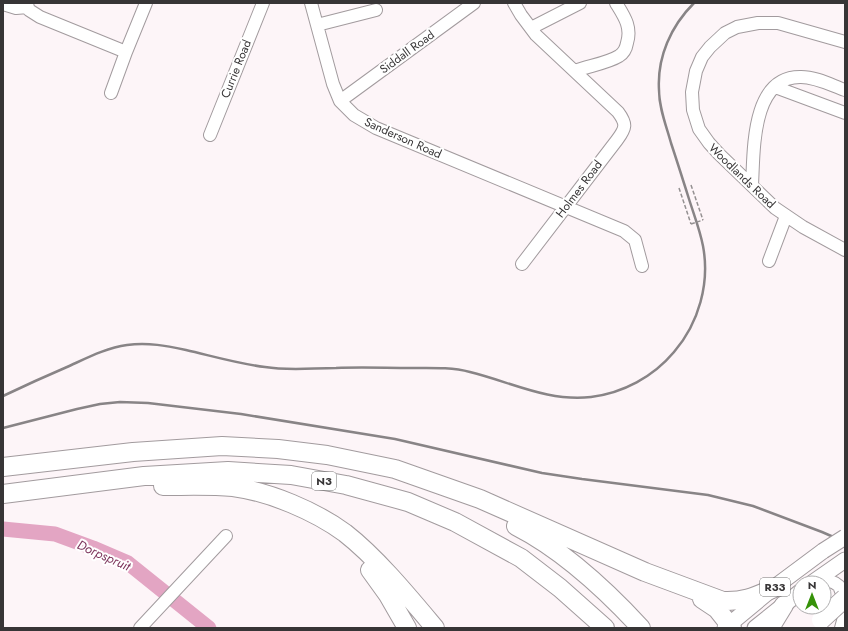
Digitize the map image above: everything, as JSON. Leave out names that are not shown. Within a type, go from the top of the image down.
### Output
[{"type":"highway","name":"N3","points":[[3,467],[133,452],[222,446],[278,449],[326,455],[394,473],[480,508],[532,534],[576,566],[620,606],[641,628]]},
{"type":"highway","points":[[326,455],[395,469],[480,499],[664,580],[711,604],[718,609],[729,627]]},
{"type":"highway","name":"N3","points":[[3,494],[144,476],[228,471],[291,475],[346,485],[408,502],[455,522],[521,558],[560,588],[605,628]]},
{"type":"highway","points":[[185,486],[262,501],[294,514],[323,529],[353,553],[375,576],[388,594],[408,628]]},
{"type":"highway","points":[[3,504],[138,487],[233,487],[263,494],[290,503],[323,519],[345,533],[364,549],[403,590],[435,628]]},
{"type":"highway","points":[[664,580],[723,601],[749,599],[772,589]]},
{"type":"highway","points":[[818,624],[845,598]]},
{"type":"highway","points":[[772,628],[773,623],[784,605]]},
{"type":"main road","name":"R33","points":[[729,627],[772,589],[823,551],[845,537]]},
{"type":"main road","points":[[823,575],[845,560]]},
{"type":"main road","name":"R33","points":[[754,628],[792,598]]},
{"type":"street","points":[[111,93],[146,3]]},
{"type":"street","name":"Currie Road","points":[[210,135],[263,3]]},
{"type":"street","name":"Sanderson Road","points":[[312,3],[333,84],[340,101],[354,115],[376,128],[624,231],[635,240],[642,266]]},
{"type":"street","name":"Siddall Road","points":[[340,101],[474,3]]},
{"type":"street","points":[[514,3],[531,28],[574,71],[621,56],[625,50],[629,30],[624,16],[616,3]]},
{"type":"street","points":[[531,28],[580,3]]},
{"type":"street","points":[[3,4],[16,8],[26,5],[29,10],[40,17],[126,52]]},
{"type":"street","points":[[317,25],[376,10]]},
{"type":"street","name":"Woodlands Road","points":[[845,42],[778,23],[758,23],[737,27],[725,33],[710,47],[702,58],[696,71],[692,92],[693,110],[699,129],[714,149],[775,208],[786,216],[845,250]]},
{"type":"street","name":"Holmes Road","points":[[522,264],[624,131],[624,119],[574,71]]},
{"type":"street","points":[[752,185],[754,138],[757,122],[761,107],[775,87],[784,80],[801,76],[815,79],[845,90]]},
{"type":"street","points":[[775,87],[845,113]]},
{"type":"street","points":[[769,260],[786,216]]},
{"type":"street","points":[[140,628],[226,536]]},
{"type":"street","points":[[832,582],[839,586],[841,591],[844,612],[842,628]]},
{"type":"street","points":[[842,628],[845,625]]},
{"type":"path","points":[[679,188],[691,224],[703,220],[691,185]]},
{"type":"waterway","name":"Dorpspruit","points":[[3,529],[55,534],[128,563],[209,628]]},
{"type":"railway","points":[[3,396],[104,351],[119,346],[142,344],[172,347],[235,362],[274,368],[456,369],[560,397],[575,398],[603,395],[626,388],[637,382],[657,369],[666,361],[683,341],[696,315],[703,288],[705,260],[702,240],[663,116],[659,90],[660,66],[667,43],[672,32],[694,3]]},
{"type":"railway","points":[[3,428],[77,409],[100,404],[120,402],[148,403],[241,414],[395,439],[542,473],[708,495],[753,506],[845,542]]}]
